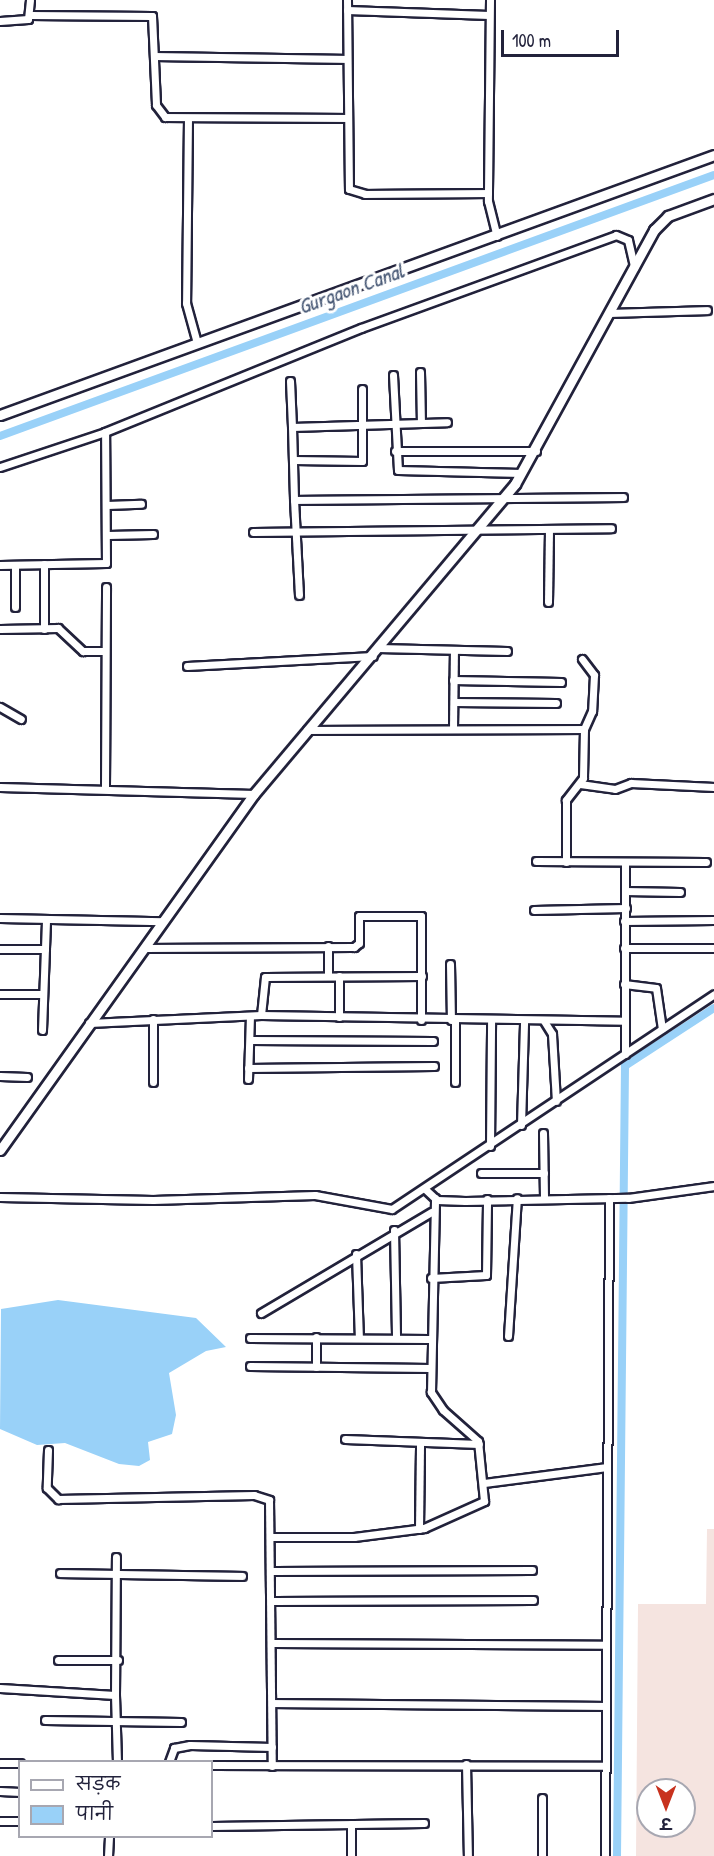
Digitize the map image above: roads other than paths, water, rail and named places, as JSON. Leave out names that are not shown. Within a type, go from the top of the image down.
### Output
[{"type":"street","points":[[0,21],[26,20],[30,15],[30,0]]},
{"type":"street","points":[[347,0],[347,118],[352,192],[488,193]]},
{"type":"street","points":[[490,0],[488,193],[498,236]]},
{"type":"street","points":[[347,10],[489,15]]},
{"type":"street","points":[[30,15],[148,15],[155,22],[158,113],[188,118],[347,118]]},
{"type":"street","points":[[157,56],[347,59]]},
{"type":"street","points":[[188,118],[186,303],[197,342]]},
{"type":"street","points":[[0,415],[197,342],[498,236],[714,155]]},
{"type":"street","points":[[0,1150],[254,794],[305,730],[376,652],[504,498],[536,451],[660,222],[714,198]]},
{"type":"street","points":[[0,466],[105,432],[361,328],[616,235],[628,240],[634,267]]},
{"type":"street","points":[[612,313],[707,310]]},
{"type":"street","points":[[420,372],[422,423]]},
{"type":"street","points":[[393,375],[395,451],[403,473],[521,473]]},
{"type":"street","points":[[290,381],[299,595]]},
{"type":"street","points":[[294,460],[362,461],[362,389]]},
{"type":"street","points":[[292,427],[447,422]]},
{"type":"street","points":[[0,565],[106,563],[108,535],[105,432]]},
{"type":"street","points":[[395,451],[536,451]]},
{"type":"street","points":[[294,500],[624,497]]},
{"type":"street","points":[[107,505],[141,504]]},
{"type":"street","points":[[253,532],[611,528]]},
{"type":"street","points":[[548,602],[549,529]]},
{"type":"street","points":[[108,535],[153,534]]},
{"type":"street","points":[[44,564],[44,628]]},
{"type":"street","points":[[15,565],[15,607]]},
{"type":"street","points":[[105,786],[106,587]]},
{"type":"street","points":[[0,629],[44,628],[65,631],[83,651],[105,651]]},
{"type":"street","points":[[453,729],[454,650]]},
{"type":"street","points":[[187,666],[376,652],[507,651]]},
{"type":"street","points":[[566,862],[566,800],[580,784],[584,729],[592,711],[594,675],[582,659]]},
{"type":"street","points":[[453,680],[561,682]]},
{"type":"street","points":[[454,702],[556,703]]},
{"type":"street","points":[[0,707],[21,719]]},
{"type":"street","points":[[305,730],[584,729]]},
{"type":"street","points":[[580,784],[599,789],[631,783],[714,787]]},
{"type":"street","points":[[0,787],[105,786],[254,794]]},
{"type":"street","points":[[536,861],[706,862]]},
{"type":"street","points":[[625,862],[625,1054]]},
{"type":"street","points":[[625,891],[680,892]]},
{"type":"street","points":[[534,910],[626,908]]},
{"type":"street","points":[[144,948],[358,946],[362,915],[421,916],[421,1020]]},
{"type":"street","points":[[0,918],[163,921]]},
{"type":"street","points":[[42,1030],[46,918]]},
{"type":"street","points":[[624,921],[714,920]]},
{"type":"street","points":[[328,946],[328,976]]},
{"type":"street","points":[[624,948],[714,948]]},
{"type":"street","points":[[0,949],[45,949]]},
{"type":"street","points":[[450,964],[455,1082]]},
{"type":"street","points":[[339,976],[339,1017]]},
{"type":"street","points":[[261,1015],[265,977],[422,976]]},
{"type":"street","points":[[624,984],[656,988],[662,1029]]},
{"type":"street","points":[[0,994],[43,994]]},
{"type":"street","points":[[0,1197],[315,1195],[392,1209],[430,1194],[490,1146],[714,994]]},
{"type":"street","points":[[89,1023],[261,1015],[421,1020],[625,1021]]},
{"type":"street","points":[[248,1079],[250,1017]]},
{"type":"street","points":[[153,1019],[153,1082]]},
{"type":"street","points":[[490,1146],[491,1021]]},
{"type":"street","points":[[522,1125],[524,1021]]},
{"type":"street","points":[[544,1021],[552,1034],[556,1101]]},
{"type":"street","points":[[251,1040],[433,1041]]},
{"type":"street","points":[[248,1068],[434,1066]]},
{"type":"street","points":[[0,1076],[27,1077]]},
{"type":"street","points":[[543,1133],[544,1198]]},
{"type":"street","points":[[481,1173],[543,1173]]},
{"type":"street","points":[[430,1194],[487,1199],[628,1198],[714,1186]]},
{"type":"street","points":[[272,1537],[354,1537],[419,1529],[480,1506],[484,1484],[479,1444],[442,1410],[431,1392],[430,1194]]},
{"type":"street","points":[[508,1336],[517,1198]]},
{"type":"street","points":[[605,1856],[607,1467],[612,1198]]},
{"type":"street","points":[[431,1278],[486,1275],[487,1199]]},
{"type":"street","points":[[261,1313],[394,1230],[431,1212]]},
{"type":"street","points":[[394,1230],[396,1338]]},
{"type":"street","points":[[356,1254],[359,1338]]},
{"type":"street","points":[[316,1337],[316,1367]]},
{"type":"street","points":[[250,1338],[430,1339]]},
{"type":"street","points":[[250,1366],[430,1368]]},
{"type":"street","points":[[345,1438],[479,1444]]},
{"type":"street","points":[[419,1529],[420,1442]]},
{"type":"street","points":[[48,1450],[49,1496],[264,1497],[271,1506],[274,1643],[272,1766]]},
{"type":"street","points":[[484,1484],[607,1467]]},
{"type":"street","points":[[116,1557],[117,1760]]},
{"type":"street","points":[[273,1571],[532,1570]]},
{"type":"street","points":[[60,1573],[242,1576]]},
{"type":"street","points":[[273,1601],[533,1600]]},
{"type":"street","points":[[274,1643],[606,1645]]},
{"type":"street","points":[[58,1660],[118,1660]]},
{"type":"street","points":[[0,1689],[115,1695]]},
{"type":"street","points":[[273,1703],[606,1706]]},
{"type":"street","points":[[45,1720],[181,1722]]},
{"type":"street","points":[[169,1760],[174,1748],[190,1745],[272,1747]]},
{"type":"street","points":[[0,1762],[18,1763]]},
{"type":"street","points":[[466,1764],[468,1856]]},
{"type":"street","points":[[213,1765],[606,1766]]},
{"type":"street","points":[[0,1791],[18,1792]]},
{"type":"street","points":[[542,1798],[542,1856]]},
{"type":"street","points":[[0,1821],[18,1821]]},
{"type":"street","points":[[213,1826],[424,1823]]},
{"type":"street","points":[[351,1824],[351,1856]]},
{"type":"street","points":[[108,1856],[109,1838]]},
{"type":"water","points":[[58,1300],[196,1318],[226,1347],[206,1351],[169,1373],[176,1415],[172,1434],[148,1442],[150,1460],[139,1466],[119,1464],[65,1443],[37,1445],[0,1429],[1,1309]]},
{"type":"waterway","name":"Gurgaon Canal","points":[[0,436],[714,175]]},
{"type":"waterway","points":[[617,1856],[625,1066],[714,1008]]}]
